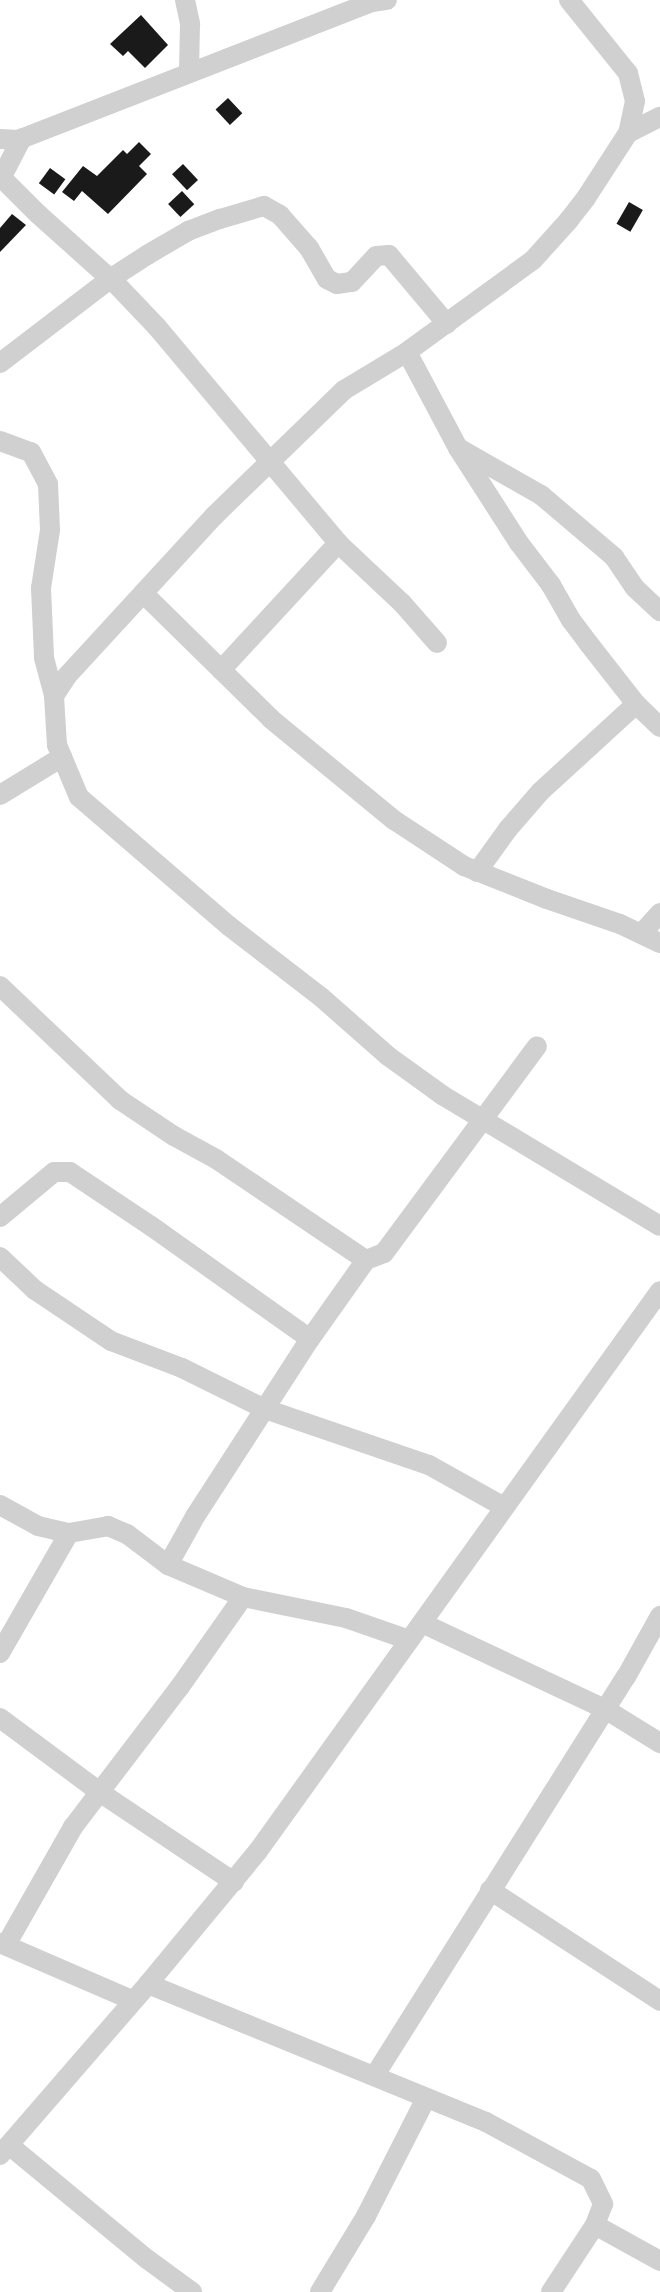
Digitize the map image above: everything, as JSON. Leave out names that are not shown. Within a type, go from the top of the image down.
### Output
[{"type":"street","points":[[185,0],[190,24],[189,73]]},
{"type":"street","points":[[0,139],[22,138],[372,2],[387,0]]},
{"type":"street","points":[[54,696],[67,676],[214,516],[344,390],[407,352],[533,260],[570,220],[628,133],[635,101],[628,73],[569,0]]},
{"type":"street","points":[[628,133],[660,117]]},
{"type":"street","points":[[22,138],[1,179],[110,278],[157,327],[338,543],[402,603],[437,643]]},
{"type":"street","points":[[0,363],[110,278],[188,231],[264,206],[280,214],[309,248],[327,279],[337,284],[352,282],[376,256],[389,255],[447,324]]},
{"type":"street","points":[[407,352],[458,448],[519,543],[551,585],[571,620],[636,704],[660,727]]},
{"type":"street","points":[[0,441],[31,452],[48,484],[50,530],[41,588],[44,658],[54,696],[57,745],[79,797],[229,926],[321,997],[388,1056],[442,1096],[660,1226]]},
{"type":"street","points":[[458,448],[541,495],[614,557],[636,588],[660,611]]},
{"type":"street","points":[[221,670],[338,543]]},
{"type":"street","points":[[143,594],[271,719],[394,820],[464,866],[642,933],[660,943]]},
{"type":"street","points":[[477,872],[508,829],[540,792],[636,704]]},
{"type":"street","points":[[0,795],[62,758]]},
{"type":"street","points":[[642,933],[660,912]]},
{"type":"street","points":[[0,986],[120,1100],[174,1136],[216,1159],[366,1260]]},
{"type":"street","points":[[168,1565],[196,1514],[310,1339],[366,1260],[384,1253],[538,1046]]},
{"type":"street","points":[[0,1217],[54,1172],[70,1172],[151,1226],[310,1339]]},
{"type":"street","points":[[0,1257],[34,1290],[111,1341],[182,1368],[264,1410],[429,1465],[504,1508]]},
{"type":"street","points":[[192,2292],[4,2150],[234,1882],[660,1291]]},
{"type":"street","points":[[0,1505],[38,1526],[69,1533],[108,1526],[127,1534],[168,1565],[243,1597],[346,1618],[409,1640]]},
{"type":"street","points":[[0,1653],[69,1533]]},
{"type":"street","points":[[132,2000],[3,1944],[74,1827],[243,1597]]},
{"type":"street","points":[[375,2075],[605,1709],[660,1616]]},
{"type":"street","points":[[422,1623],[605,1709],[660,1743]]},
{"type":"street","points":[[0,1718],[101,1792],[234,1882]]},
{"type":"street","points":[[490,1890],[568,1939],[660,2001]]},
{"type":"street","points":[[148,1984],[375,2075],[486,2122],[591,2179],[603,2204],[595,2226],[551,2292]]},
{"type":"street","points":[[320,2292],[366,2216],[426,2098]]},
{"type":"street","points":[[595,2226],[660,2261]]},
{"type":"building","points":[[141,15],[168,45],[145,68],[128,51],[123,56],[110,44]]},
{"type":"building","points":[[228,98],[242,113],[230,125],[216,110]]},
{"type":"building","points":[[139,142],[151,154],[139,166],[147,174],[108,214],[82,191],[74,201],[62,192],[83,166],[97,176],[123,150],[127,154]]},
{"type":"building","points":[[183,164],[198,180],[187,190],[172,174]]},
{"type":"building","points":[[50,168],[65,179],[54,195],[39,183]]},
{"type":"building","points":[[182,191],[194,204],[180,217],[168,204]]},
{"type":"building","points":[[629,202],[643,210],[630,232],[616,224]]},
{"type":"building","points":[[12,214],[26,225],[0,252],[0,228]]}]
